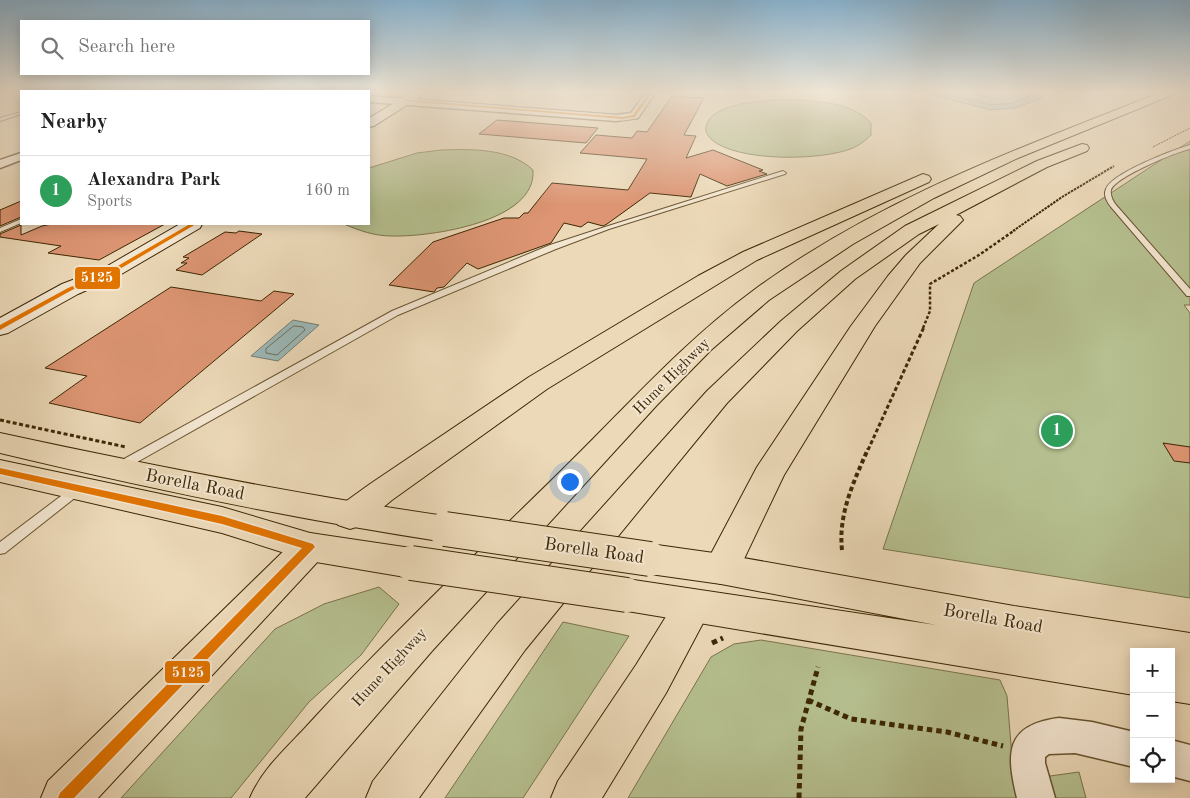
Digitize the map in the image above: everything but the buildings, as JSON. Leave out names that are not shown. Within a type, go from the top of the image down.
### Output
[{"type":"main road","points":[[65,798],[310,547],[381,492],[538,383],[639,320],[750,256],[924,178],[1024,142],[1063,130]]},
{"type":"main road","name":"Hume Highway","points":[[274,798],[404,651],[671,376],[721,328],[790,275],[850,237],[908,205],[1012,155],[1075,130]]},
{"type":"main road","points":[[390,798],[511,637],[717,397],[789,326],[848,275],[912,230],[1042,164],[1094,142]]},
{"type":"main road","points":[[575,798],[651,679],[693,606],[722,569],[734,549],[762,486],[863,323],[894,281],[930,239],[999,186]]},
{"type":"main road","points":[[0,328],[70,289],[111,272],[191,225]]},
{"type":"main road","points":[[0,344],[88,292],[111,272]]},
{"type":"main road","name":"Borella Road","points":[[0,443],[114,469],[350,516],[722,569],[1014,623],[1190,652]]},
{"type":"main road","name":"Borella Road","points":[[0,471],[222,520],[310,547],[1130,674]]},
{"type":"main road","points":[[1175,682],[1190,684]]},
{"type":"street","points":[[0,164],[20,156]]},
{"type":"street","points":[[0,170],[14,171]]},
{"type":"street","points":[[1036,798],[1027,755],[1031,744],[1041,737],[1060,734],[1130,749]]},
{"type":"street","points":[[1175,759],[1190,763]]},
{"type":"lane","points":[[1190,147],[1174,152],[1126,174],[1110,186],[1108,193],[1108,198],[1113,206],[1190,294]]},
{"type":"lane","points":[[114,469],[395,313],[562,244],[783,173]]},
{"type":"lane","points":[[0,230],[20,221]]},
{"type":"lane","points":[[0,549],[80,488]]},
{"type":"path","points":[[1147,149],[1185,130]]},
{"type":"path","points":[[842,550],[840,534],[850,489],[930,315],[932,308],[928,290],[930,284],[942,274],[977,256],[1040,211],[1120,163]]},
{"type":"path","points":[[0,420],[146,451]]},
{"type":"path","points":[[799,798],[801,729],[818,667]]},
{"type":"path","points":[[808,700],[848,718],[937,730],[986,740],[1027,755]]},
{"type":"green space","points":[[706,130],[871,130],[871,135],[856,147],[839,152],[802,157],[781,157],[760,156],[724,147],[712,140]]},
{"type":"green space","points":[[1190,141],[1190,305],[1184,305],[1190,313],[1190,598],[883,549],[974,283]]},
{"type":"green space","points":[[441,150],[477,150],[513,157],[533,170],[530,188],[518,202],[500,214],[478,223],[454,229],[409,236],[386,236],[368,233],[346,225],[370,225],[370,168],[417,153]]},
{"type":"green space","points":[[379,587],[399,604],[361,655],[309,702],[231,798],[121,798],[275,629],[324,604]]},
{"type":"green space","points":[[563,622],[629,636],[523,798],[445,798]]},
{"type":"green space","points":[[761,640],[1000,680],[1007,696],[1014,781],[1079,772],[1086,798],[628,798],[711,657],[734,644]]},
{"type":"water","points":[[293,320],[319,325],[278,361],[251,356]]},
{"type":"transit line","name":"5125","points":[[0,328],[70,289],[111,272],[191,225]]},
{"type":"transit line","name":"5125","points":[[0,471],[222,520],[310,547]]},
{"type":"transit line","name":"5125","points":[[65,798],[310,547]]},
{"type":"place","name":"Alexandra Park","points":[[1057,431]]}]
